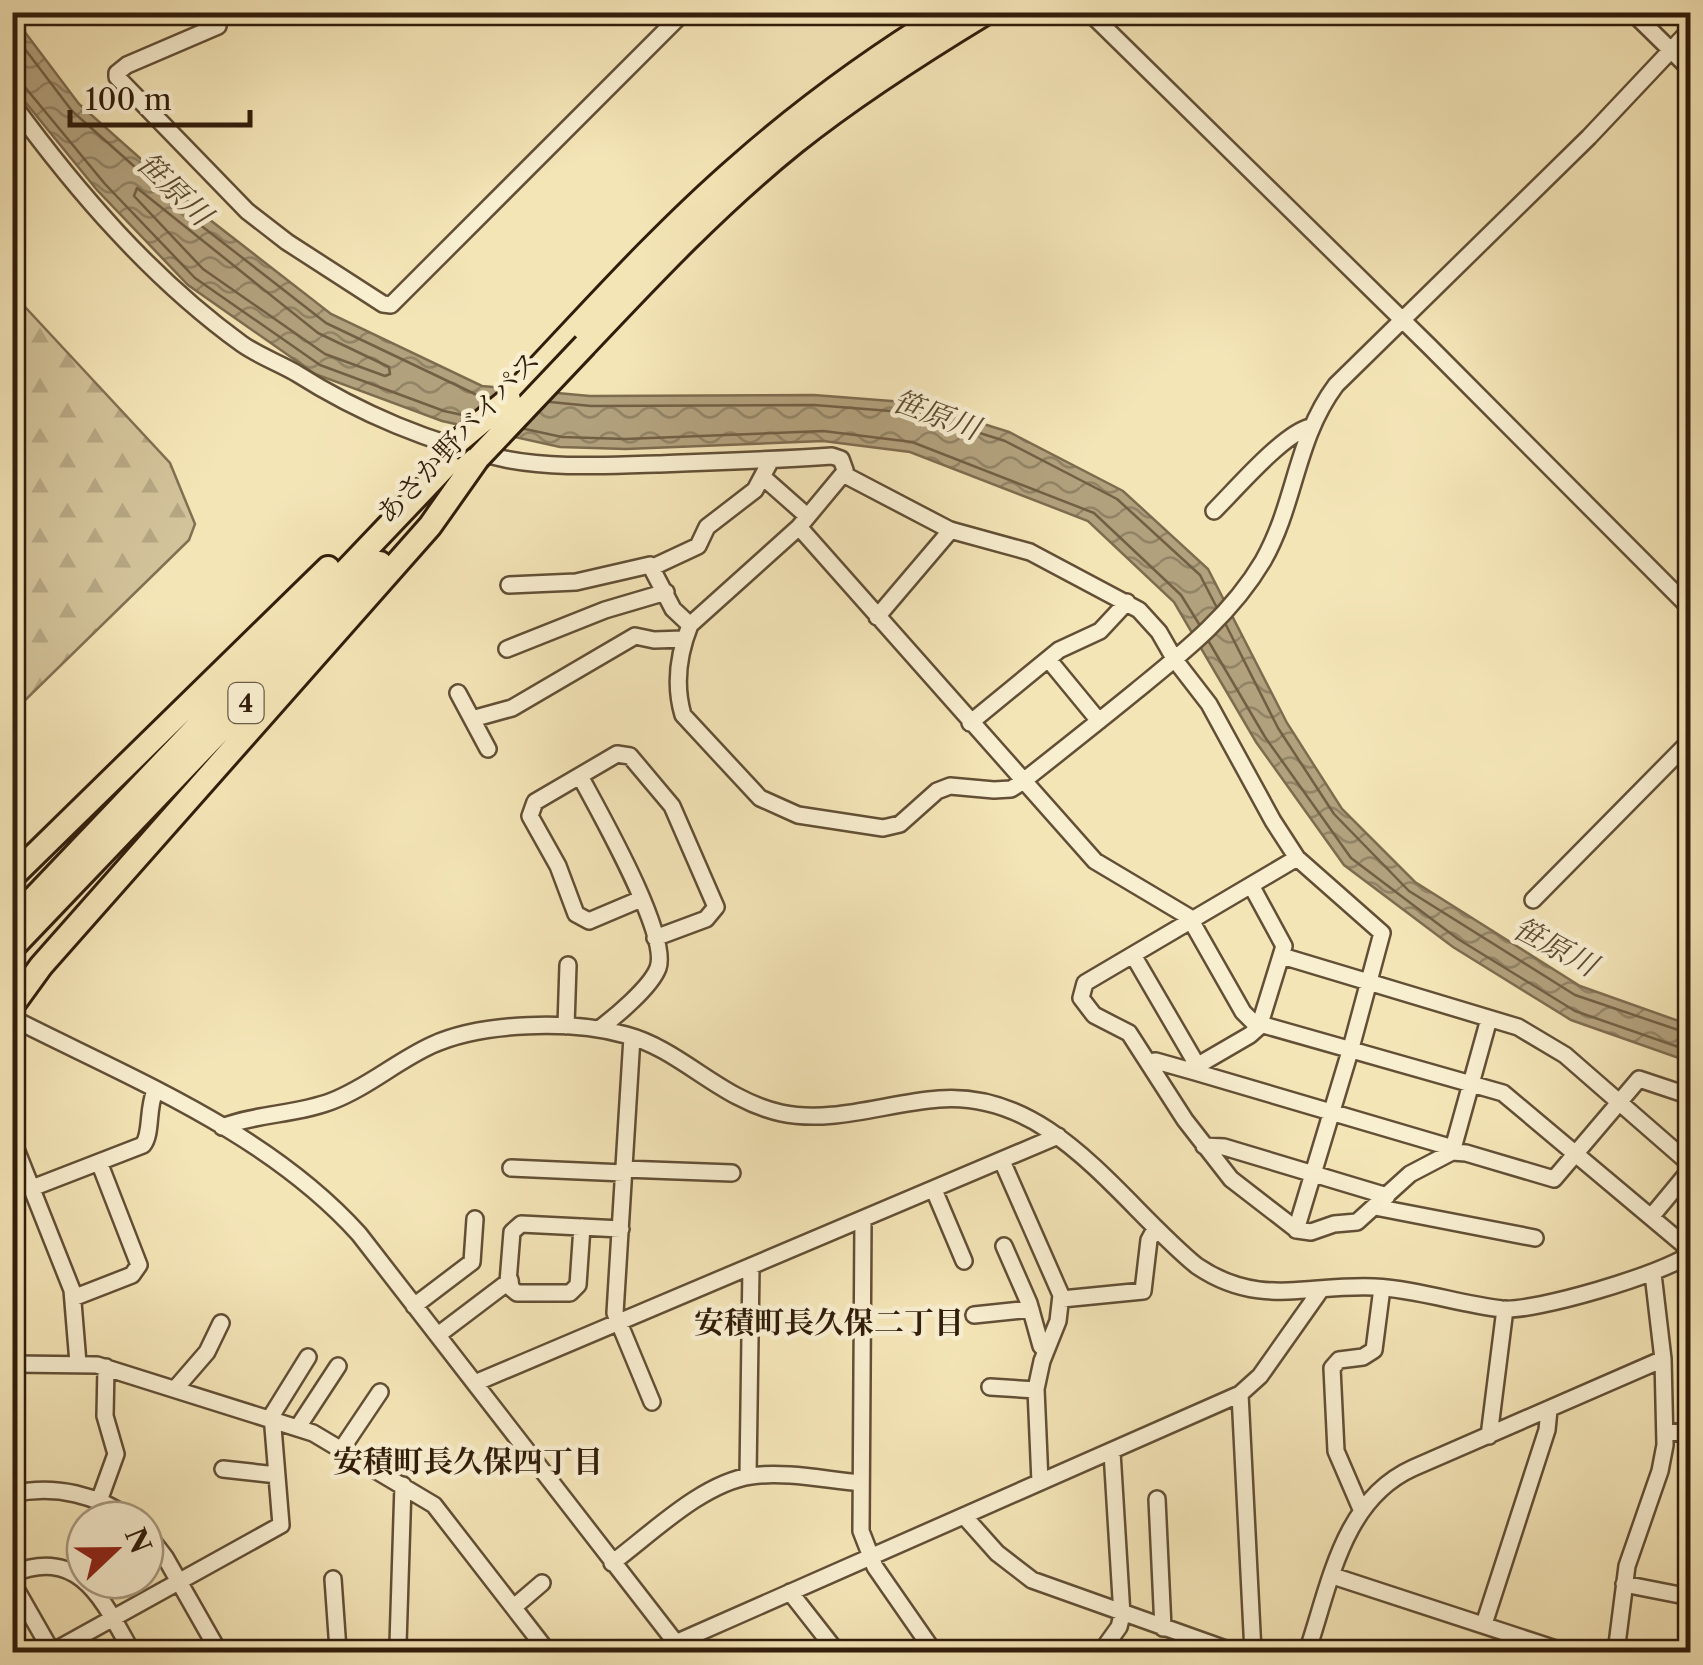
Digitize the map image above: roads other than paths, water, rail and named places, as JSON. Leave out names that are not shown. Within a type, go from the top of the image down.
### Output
[{"type":"highway","name":"あさか野バイパス","points":[[12,948],[509,398],[575,343],[662,238],[737,167],[854,74],[949,12]]},
{"type":"highway","name":"あさか野バイパス","points":[[12,920],[461,454],[575,343],[796,141],[987,12]]},
{"type":"highway","points":[[12,876],[461,454]]},
{"type":"highway","points":[[12,1006],[73,930],[430,526],[461,454]]},
{"type":"street","points":[[210,12],[218,26],[127,65],[117,77],[247,212],[383,304],[392,305],[684,12]]},
{"type":"street","points":[[1089,12],[1690,608]]},
{"type":"street","points":[[1632,12],[1690,69]]},
{"type":"street","points":[[653,566],[687,632],[676,684],[682,715],[760,798],[798,815],[883,828],[900,824],[937,791],[950,786],[1011,789],[1175,660],[1230,608],[1264,559],[1282,519],[1310,427],[1336,385],[1589,137],[1690,30]]},
{"type":"street","points":[[12,103],[105,218],[164,278],[247,347],[331,397],[433,439],[507,460],[577,466],[832,456],[844,465],[843,474],[803,522],[687,632],[654,640],[636,636],[512,708],[472,719]]},
{"type":"street","points":[[1214,511],[1280,447],[1310,427]]},
{"type":"street","points":[[509,586],[576,582],[653,566],[698,546],[707,526],[752,493],[772,460]]},
{"type":"street","points":[[843,474],[951,530],[1030,552],[1070,576],[1128,602],[1152,623],[1209,704],[1297,858],[1382,932],[1296,1230]]},
{"type":"street","points":[[222,1127],[330,1102],[451,1038],[478,1031],[566,1026],[632,1037],[729,1095],[777,1112],[817,1116],[938,1099],[970,1100],[1026,1115],[1058,1136],[1198,1266],[1230,1285],[1277,1293],[1382,1288],[1505,1309],[1653,1274],[1690,1252],[1503,1093],[1253,1022],[1243,1012],[1192,921],[1176,907],[1094,861],[878,618],[763,478]]},
{"type":"street","points":[[878,618],[951,530]]},
{"type":"street","points":[[507,648],[605,610],[666,592]]},
{"type":"street","points":[[970,723],[1066,646],[1100,631],[1128,602]]},
{"type":"street","points":[[1048,659],[1099,721]]},
{"type":"street","points":[[458,694],[488,749]]},
{"type":"street","points":[[1533,900],[1690,741]]},
{"type":"street","points":[[641,899],[589,921],[575,912],[558,866],[530,816],[535,802],[617,754],[627,755],[672,806],[715,910],[706,919],[655,938]]},
{"type":"street","points":[[580,776],[625,861],[659,956],[656,972],[599,1029]]},
{"type":"street","points":[[1297,858],[1082,985],[1082,998],[1094,1015],[1128,1033],[1204,1146],[1231,1179],[1296,1230],[1311,1232],[1334,1224],[1354,1223],[1410,1174],[1453,1150],[1490,1020]]},
{"type":"street","points":[[1195,1070],[1250,1036],[1262,1023],[1283,940],[1252,887]]},
{"type":"street","points":[[1134,955],[1195,1070]]},
{"type":"street","points":[[1282,956],[1518,1028],[1546,1042],[1620,1101],[1690,1167],[1651,1217]]},
{"type":"street","points":[[566,1026],[568,965]]},
{"type":"street","points":[[12,1018],[155,1090],[272,1156],[332,1206],[476,1384],[679,1648]]},
{"type":"street","points":[[632,1037],[615,1313],[652,1402]]},
{"type":"street","points":[[1148,1062],[1195,1070],[1551,1179],[1557,1177],[1639,1079],[1690,1096]]},
{"type":"street","points":[[32,1188],[141,1146],[148,1138],[148,1111],[155,1090]]},
{"type":"street","points":[[476,1384],[1058,1136]]},
{"type":"street","points":[[12,1139],[74,1298],[78,1363]]},
{"type":"street","points":[[1204,1146],[1224,1147],[1312,1173],[1381,1201],[1535,1238]]},
{"type":"street","points":[[1002,1161],[1062,1298],[1036,1390],[1040,1482]]},
{"type":"street","points":[[74,1298],[132,1275],[139,1266],[99,1162]]},
{"type":"street","points":[[511,1168],[732,1173]]},
{"type":"street","points":[[934,1190],[964,1261]]},
{"type":"street","points":[[414,1306],[472,1262],[475,1219]]},
{"type":"street","points":[[863,1220],[860,1532],[870,1557],[934,1652]]},
{"type":"street","points":[[582,1227],[578,1285],[570,1293],[517,1292],[511,1288],[512,1230],[521,1224],[582,1227],[620,1229]]},
{"type":"street","points":[[1062,1298],[1143,1291],[1148,1244],[1155,1229]]},
{"type":"street","points":[[1004,1246],[1046,1351]]},
{"type":"street","points":[[748,1476],[750,1267]]},
{"type":"street","points":[[1616,1652],[1624,1584],[1660,1471],[1666,1430],[1653,1274]]},
{"type":"street","points":[[438,1336],[510,1280]]},
{"type":"street","points":[[1361,1509],[1336,1451],[1332,1368],[1338,1360],[1364,1356],[1374,1350],[1382,1288]]},
{"type":"street","points":[[656,1652],[679,1648],[790,1592],[1240,1394],[1260,1376],[1320,1290]]},
{"type":"street","points":[[974,1315],[1031,1309]]},
{"type":"street","points":[[1489,1436],[1505,1309]]},
{"type":"street","points":[[176,1389],[207,1352],[221,1323]]},
{"type":"street","points":[[132,1652],[113,1618],[89,1583],[66,1569],[32,1568],[12,1578],[52,1652],[113,1618],[180,1583],[281,1524],[272,1418],[308,1357]]},
{"type":"street","points":[[1307,1652],[1361,1509],[1374,1494],[1403,1473],[1663,1359]]},
{"type":"street","points":[[12,1364],[78,1363],[106,1368],[298,1427],[341,1450],[404,1485],[441,1512],[548,1652]]},
{"type":"street","points":[[298,1427],[338,1366]]},
{"type":"street","points":[[99,1500],[116,1454],[105,1416],[106,1368]]},
{"type":"street","points":[[990,1387],[1036,1390]]},
{"type":"street","points":[[341,1450],[380,1392]]},
{"type":"street","points":[[1240,1394],[1252,1652]]},
{"type":"street","points":[[1484,1624],[1547,1430],[1550,1410]]},
{"type":"street","points":[[1666,1430],[1690,1434]]},
{"type":"street","points":[[1101,1652],[1119,1627],[1122,1615],[1112,1452]]},
{"type":"street","points":[[223,1470],[277,1475]]},
{"type":"street","points":[[612,1563],[712,1489],[748,1476],[861,1484]]},
{"type":"street","points":[[312,1652],[391,1649],[400,1642],[404,1485]]},
{"type":"street","points":[[12,1494],[48,1490],[94,1500]]},
{"type":"street","points":[[1156,1499],[1163,1628]]},
{"type":"street","points":[[964,1516],[997,1553],[1032,1580],[1234,1652]]},
{"type":"street","points":[[165,1556],[220,1652]]},
{"type":"street","points":[[1333,1576],[1565,1652]]},
{"type":"street","points":[[332,1579],[338,1650]]},
{"type":"street","points":[[514,1607],[542,1584]]},
{"type":"street","points":[[1624,1584],[1690,1597]]},
{"type":"street","points":[[790,1592],[838,1652]]},
{"type":"water","name":"笹原川","points":[[12,15],[79,104],[205,216],[331,314],[482,386],[590,396],[814,395],[917,403],[1009,432],[1123,491],[1208,569],[1287,723],[1342,809],[1415,882],[1580,986],[1690,1025],[1690,1062],[1571,1020],[1453,947],[1344,865],[1256,742],[1174,602],[1088,521],[910,452],[823,441],[626,449],[560,447],[442,421],[315,374],[188,285],[97,190],[13,87]]},
{"type":"district","name":"安積町長久保二丁目","points":[[829,1323]]},
{"type":"district","name":"安積町長久保四丁目","points":[[468,1462]]}]
